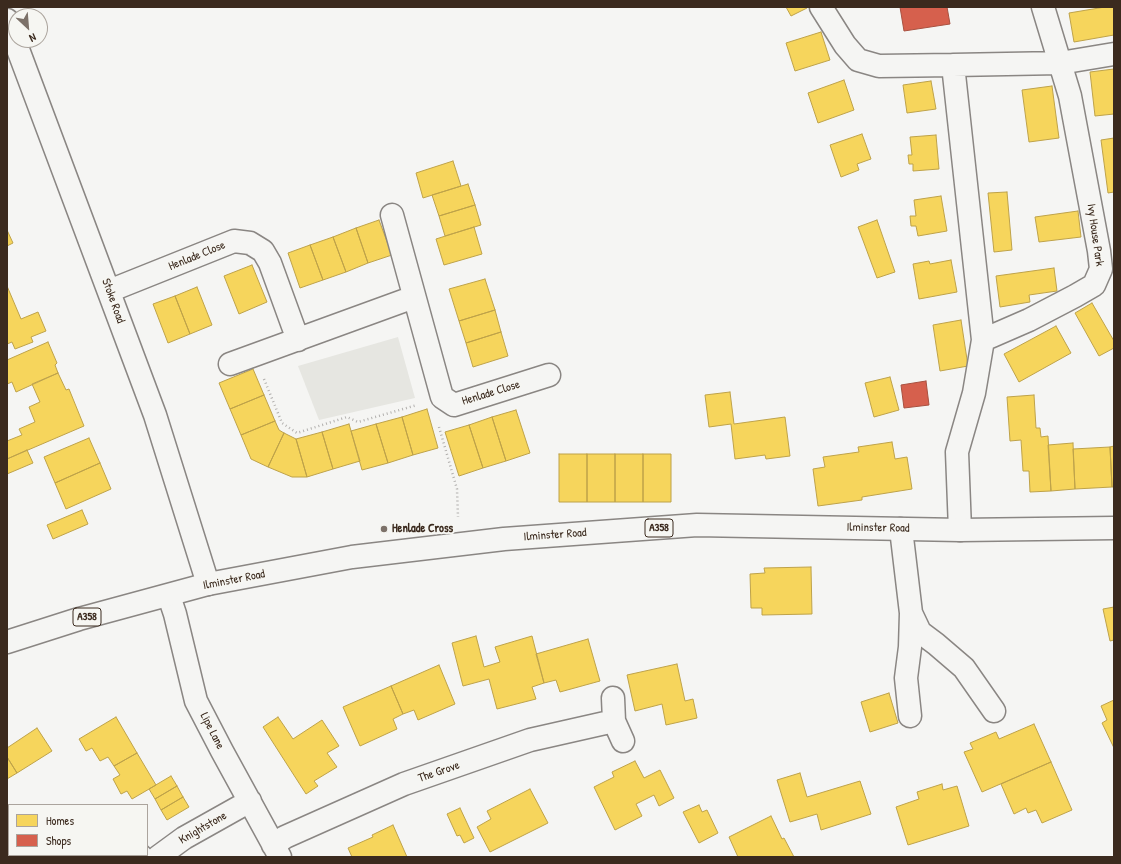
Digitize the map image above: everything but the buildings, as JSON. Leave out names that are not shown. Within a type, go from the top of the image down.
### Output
[{"type":"main road","points":[[821,7],[845,44],[858,60],[879,66],[1060,63],[1114,54]]},
{"type":"main road","name":"Ivy House Park","points":[[983,340],[1029,320],[1094,285],[1101,269],[1099,251],[1070,96],[1042,7]]},
{"type":"main road","name":"Stoke Road","points":[[7,20],[155,415],[208,584]]},
{"type":"main road","points":[[953,65],[983,340],[974,393],[958,452],[960,530]]},
{"type":"main road","points":[[392,215],[414,297],[436,398]]},
{"type":"main road","name":"Henlade Close","points":[[109,291],[234,242],[250,243],[263,250],[270,263],[298,340]]},
{"type":"main road","points":[[230,364],[414,297]]},
{"type":"main road","name":"Henlade Close","points":[[436,398],[454,405],[549,375]]},
{"type":"main road","name":"Ilminster Road","points":[[7,642],[208,584],[352,557],[504,539],[698,525],[960,530],[1114,528]]},
{"type":"main road","points":[[902,529],[911,612],[910,647],[906,678],[910,716]]},
{"type":"main road","name":"Lipe Lane","points":[[168,596],[175,614],[196,701],[276,851]]},
{"type":"main road","points":[[911,612],[920,632],[964,668],[994,711]]},
{"type":"main road","points":[[613,698],[614,721],[623,741]]},
{"type":"main road","name":"The Grove","points":[[276,851],[285,837],[404,784],[530,740],[614,721]]},
{"type":"main road","name":"Knightstone","points":[[158,857],[184,838],[250,801]]},
{"type":"path","points":[[254,355],[282,423],[297,433],[347,417],[358,422],[436,398],[456,489],[458,544]]},
{"type":"shaded area","points":[[398,337],[415,398],[319,420],[298,366]]},
{"type":"place","name":"Henlade Cross","points":[[384,529]]}]
